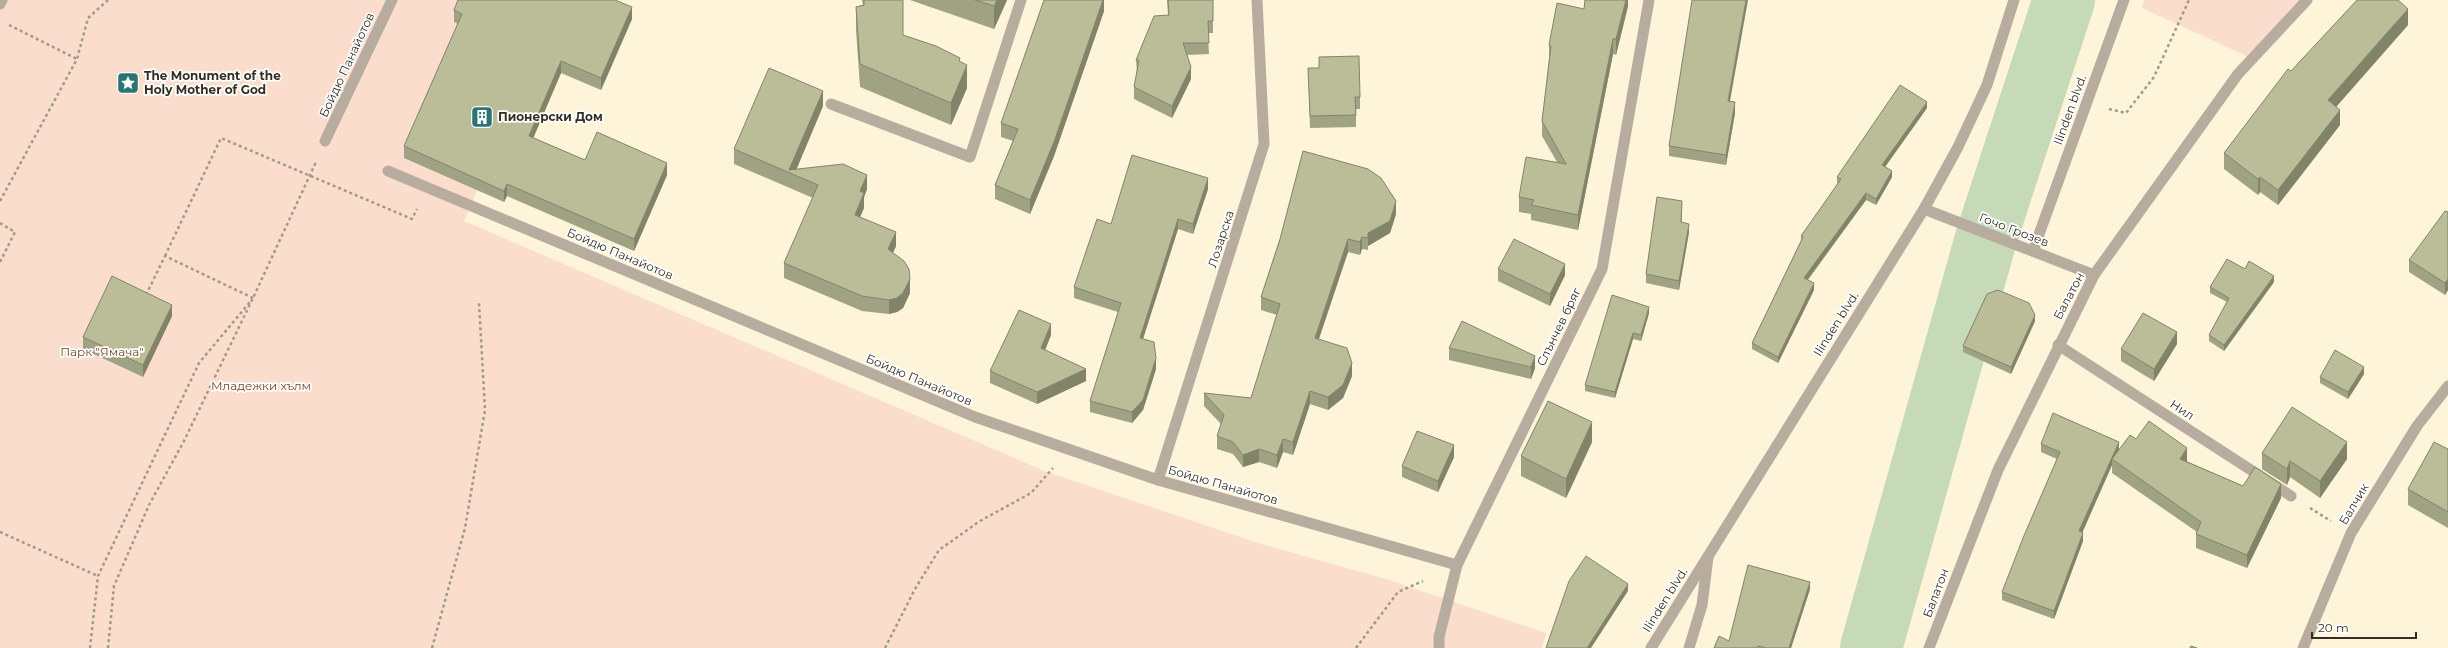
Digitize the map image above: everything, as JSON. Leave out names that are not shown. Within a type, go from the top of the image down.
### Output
[{"type":"street","points":[[0,4],[2,0]]},
{"type":"street","name":"Бойдю Панайотов","points":[[325,141],[392,0]]},
{"type":"street","points":[[831,104],[970,157],[1021,0]]},
{"type":"street","name":"Лозарска","points":[[1158,480],[1264,144],[1257,0]]},
{"type":"street","name":"Слънчев бряг","points":[[1439,648],[1438,637],[1457,565],[1602,269],[1649,0]]},
{"type":"street","name":"Ilinden blvd.","points":[[1651,648],[1924,209],[1958,147],[1987,84],[2014,0]]},
{"type":"street","name":"Ilinden blvd.","points":[[2033,251],[2124,0]]},
{"type":"street","name":"Балатон","points":[[1929,648],[1998,470],[2058,345],[2094,275],[2238,74],[2307,0]]},
{"type":"street","name":"Бойдю Панайотов","points":[[388,171],[429,186],[975,418],[1158,480],[1457,565]]},
{"type":"street","name":"Гочо Грозев","points":[[1924,209],[2094,275]]},
{"type":"street","name":"Нил","points":[[2058,345],[2291,496]]},
{"type":"street","name":"Балчик","points":[[2303,648],[2351,533],[2417,426],[2448,386]]},
{"type":"street","points":[[1690,648],[1702,605],[1709,553]]},
{"type":"path","points":[[0,202],[77,59],[88,18],[108,0]]},
{"type":"path","points":[[2086,105],[2126,113],[2154,77],[2189,0]]},
{"type":"path","points":[[7,24],[77,59]]},
{"type":"path","points":[[142,302],[221,138],[412,219],[429,186]]},
{"type":"path","points":[[108,648],[114,586],[149,504],[184,441],[254,298],[325,141]]},
{"type":"path","points":[[0,222],[16,232],[0,262]]},
{"type":"path","points":[[165,256],[254,298]]},
{"type":"path","points":[[90,648],[98,576],[199,363],[254,298]]},
{"type":"path","points":[[432,648],[465,528],[486,410],[479,303]]},
{"type":"path","points":[[886,648],[915,588],[939,550],[980,522],[1031,494],[1069,450]]},
{"type":"path","points":[[2291,496],[2351,533]]},
{"type":"path","points":[[0,532],[98,576]]},
{"type":"path","points":[[1356,648],[1398,592]]},
{"type":"green space","name":"Младежки хълм","points":[[0,0],[559,0],[464,221],[1047,472],[1261,544],[1386,579],[1546,633],[1542,648],[0,648]]},
{"type":"green space","points":[[2144,0],[2304,0],[2251,58],[2142,8]]},
{"type":"building","name":"Пионерски Дом","points":[[458,0],[615,0],[632,7],[601,78],[561,61],[529,136],[585,160],[597,132],[667,163],[634,239],[507,184],[504,191],[404,146],[462,14],[454,10]]},
{"type":"building","points":[[864,0],[903,0],[903,35],[936,46],[960,58],[959,61],[967,65],[951,103],[860,64],[856,7],[864,5]]},
{"type":"building","points":[[975,0],[997,0],[994,6]]},
{"type":"building","points":[[1044,0],[1103,0],[1054,142],[1030,200],[995,185],[1018,129],[1001,123]]},
{"type":"building","points":[[1168,0],[1213,0],[1213,21],[1208,21],[1209,43],[1183,43],[1191,67],[1172,106],[1134,87],[1139,60],[1136,60],[1154,16],[1169,15]]},
{"type":"building","points":[[1585,0],[1626,0],[1616,39],[1613,39],[1578,215],[1531,205],[1534,200],[1519,197],[1526,157],[1566,164],[1542,121],[1551,46],[1549,45],[1557,3],[1584,9]]},
{"type":"building","points":[[1692,0],[1746,0],[1728,101],[1735,102],[1726,155],[1669,146]]},
{"type":"building","points":[[2357,0],[2398,0],[2408,9],[2328,100],[2340,110],[2278,190],[2260,177],[2258,179],[2224,153],[2288,69],[2291,71]]},
{"type":"building","points":[[1359,56],[1360,97],[1355,97],[1356,115],[1310,116],[1308,68],[1319,68],[1319,57]]},
{"type":"building","points":[[769,68],[823,91],[789,170],[843,164],[867,175],[860,191],[864,193],[855,215],[896,232],[888,249],[904,261],[909,269],[910,279],[903,293],[897,298],[889,300],[862,296],[784,263],[818,185],[734,149]]},
{"type":"building","points":[[1900,85],[1927,102],[1882,165],[1892,171],[1876,199],[1866,193],[1804,278],[1814,283],[1778,357],[1752,343],[1803,237],[1801,236],[1841,179],[1837,177]]},
{"type":"building","points":[[1303,151],[1368,169],[1381,178],[1396,201],[1390,221],[1368,233],[1368,238],[1362,237],[1360,242],[1348,239],[1315,338],[1347,348],[1352,363],[1343,385],[1328,397],[1310,391],[1293,442],[1283,439],[1277,455],[1259,449],[1243,455],[1233,442],[1217,436],[1224,415],[1204,393],[1251,398],[1280,304],[1261,297],[1280,239]]},
{"type":"building","points":[[1132,155],[1208,178],[1193,224],[1178,219],[1140,338],[1154,342],[1156,358],[1143,400],[1132,412],[1090,401],[1121,303],[1074,287],[1097,219],[1111,224]]},
{"type":"building","points":[[1657,197],[1682,201],[1681,222],[1689,224],[1679,281],[1646,274]]},
{"type":"building","points":[[2445,211],[2448,212],[2448,279],[2445,283],[2409,260]]},
{"type":"building","points":[[1514,239],[1565,264],[1550,294],[1498,269]]},
{"type":"building","points":[[2227,259],[2245,269],[2249,261],[2274,276],[2224,345],[2209,335],[2229,298],[2210,287]]},
{"type":"building","points":[[112,276],[172,305],[143,365],[83,337]]},
{"type":"building","points":[[1998,290],[2029,303],[2035,315],[2011,367],[1963,346],[1987,294]]},
{"type":"building","points":[[1612,295],[1649,307],[1641,335],[1633,333],[1615,392],[1585,385]]},
{"type":"building","points":[[1019,310],[1051,324],[1041,348],[1086,369],[1037,392],[990,371]]},
{"type":"building","points":[[2143,313],[2177,332],[2154,369],[2121,349]]},
{"type":"building","points":[[1462,321],[1535,356],[1531,367],[1449,348]]},
{"type":"building","points":[[2335,350],[2364,367],[2348,392],[2320,377]]},
{"type":"building","points":[[1548,401],[1592,422],[1566,479],[1521,456]]},
{"type":"building","points":[[2292,407],[2347,442],[2320,481],[2290,461],[2287,469],[2262,453]]},
{"type":"building","points":[[2053,413],[2119,442],[2079,531],[2083,533],[2054,611],[2002,592],[2023,538],[2060,452],[2041,444]]},
{"type":"building","points":[[2149,421],[2187,448],[2180,459],[2243,486],[2255,467],[2281,484],[2247,555],[2196,534],[2201,522],[2112,459],[2130,435],[2136,439]]},
{"type":"building","points":[[1417,431],[1454,445],[1438,481],[1402,466]]},
{"type":"building","points":[[2434,442],[2448,449],[2448,512],[2408,489]]},
{"type":"building","points":[[1586,556],[1628,584],[1587,648],[1546,648],[1569,581]]},
{"type":"building","points":[[1748,565],[1810,582],[1789,648],[1766,648],[1758,646],[1757,648],[1714,648],[1719,636],[1729,641]]},
{"type":"waterway","points":[[1871,648],[1987,235],[2064,0]]},
{"type":"place","name":"The Monument of the Holy Mother of God","points":[[128,83]]},
{"type":"place","name":"Пионерски Дом","points":[[482,117]]},
{"type":"park label","name":"Парк \"Ямача\"","points":[[102,352]]}]
